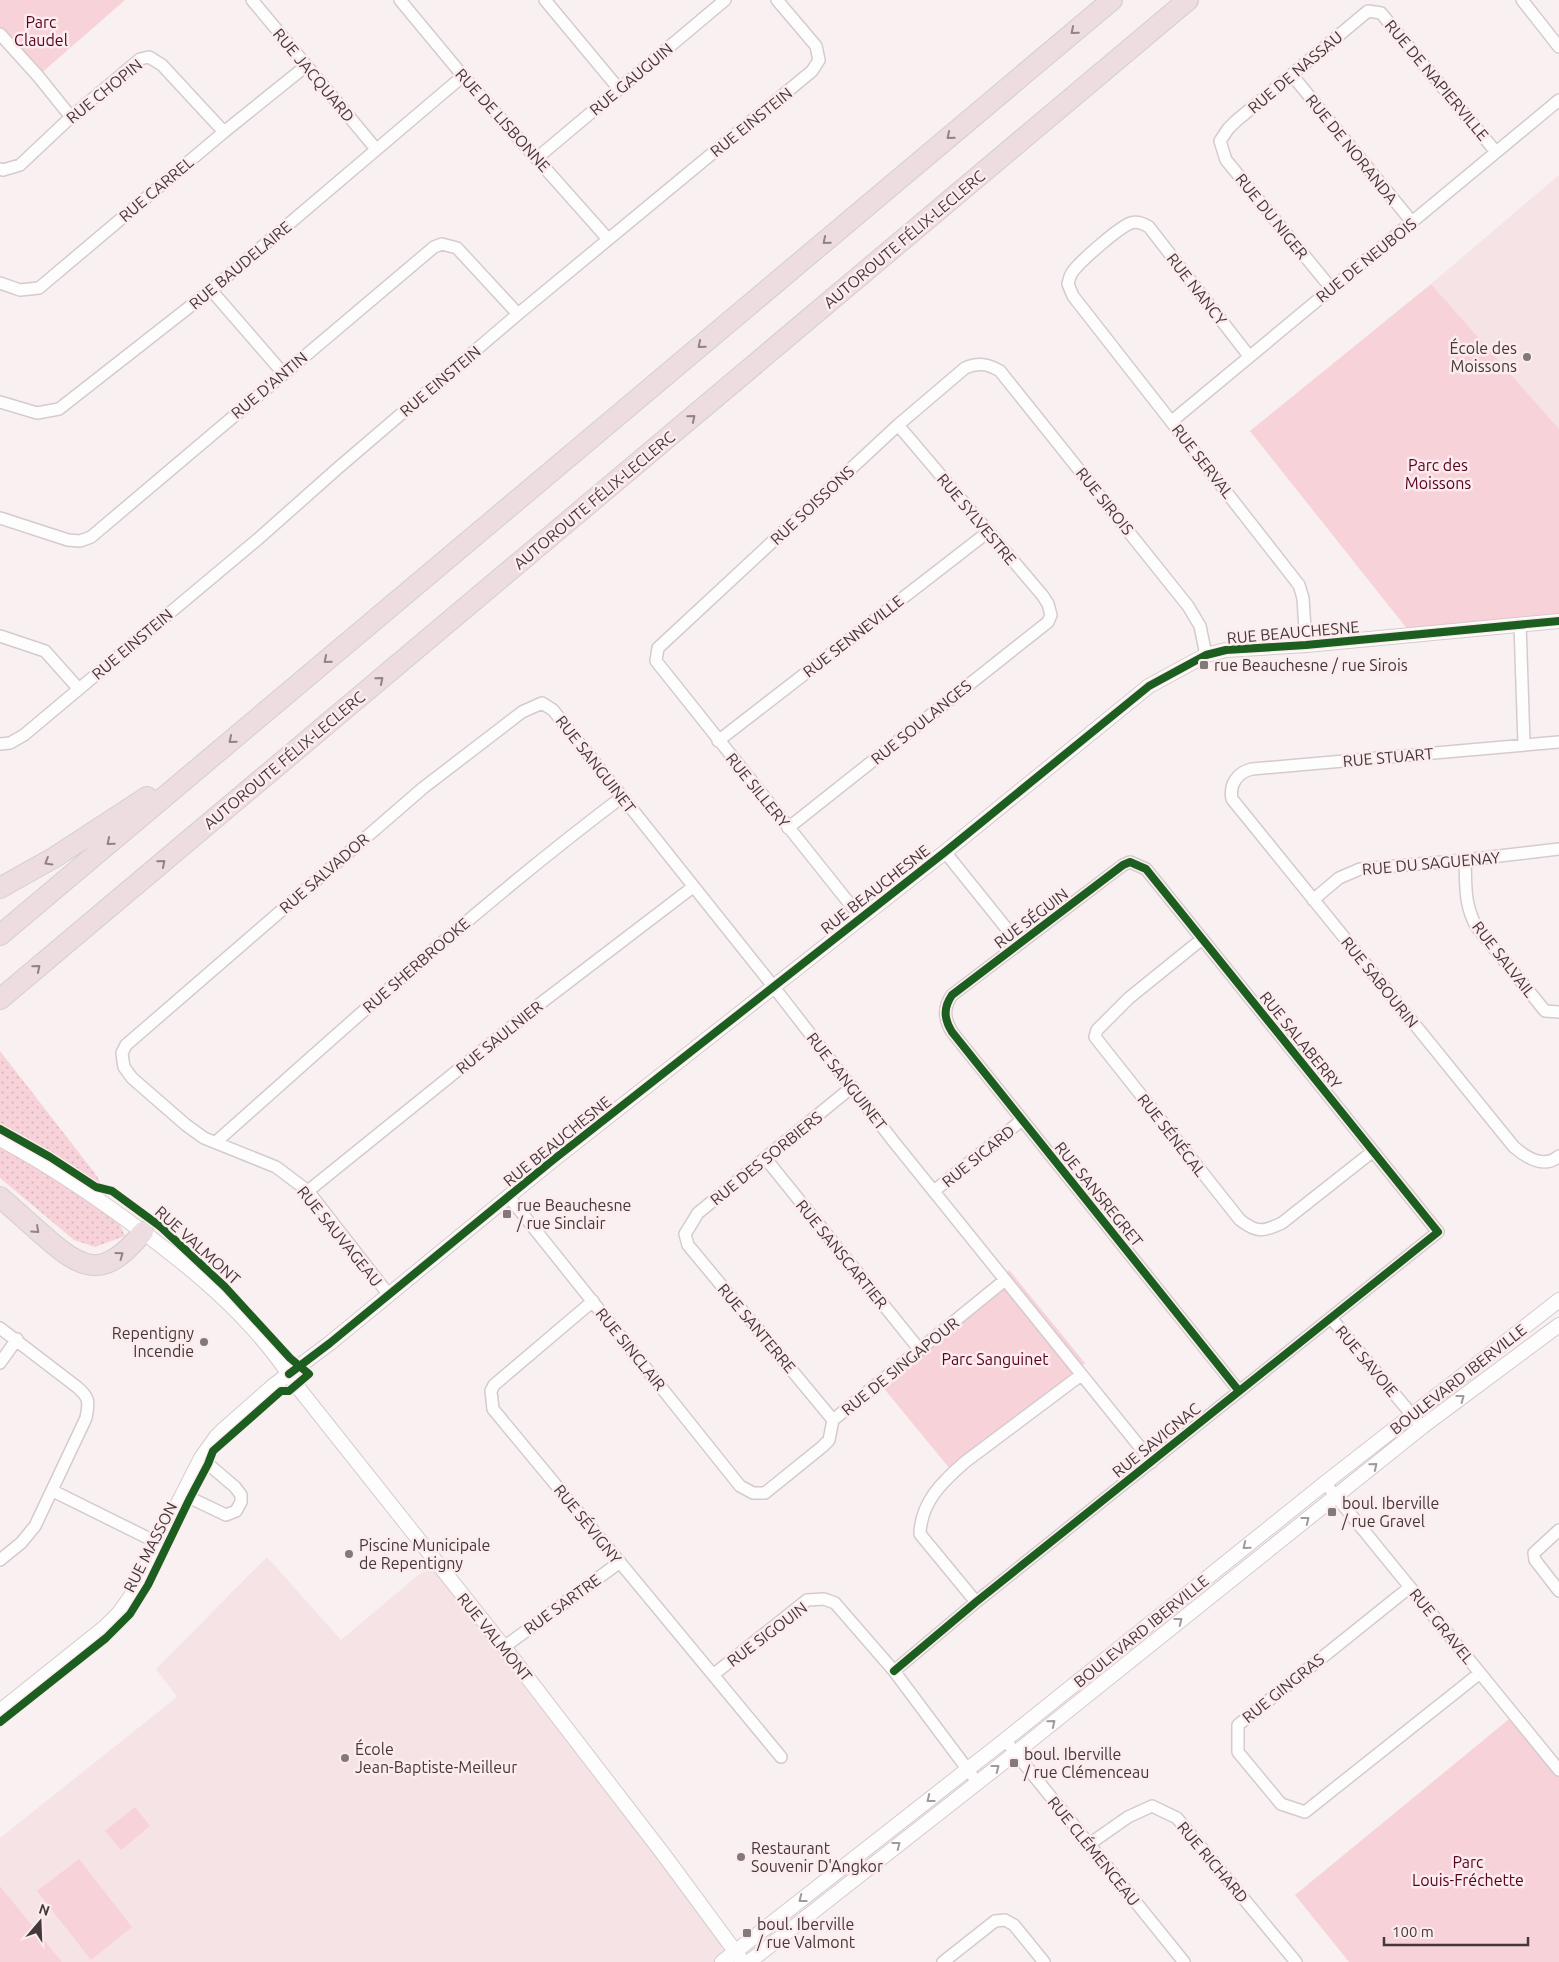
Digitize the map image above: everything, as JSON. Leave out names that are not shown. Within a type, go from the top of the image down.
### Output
[{"type":"highway","points":[[0,935],[1112,0]]},
{"type":"highway","name":"AUTOROUTE FÉLIX-LECLERC","points":[[0,999],[1188,0]]},
{"type":"highway","points":[[0,888],[55,857],[214,754]]},
{"type":"highway","points":[[0,1197],[65,1255],[85,1265],[112,1261],[127,1251],[143,1232]]},
{"type":"street","name":"RUE JACQUARD","points":[[252,0],[376,149]]},
{"type":"street","name":"RUE DE LISBONNE","points":[[400,0],[463,76],[608,238]]},
{"type":"street","name":"RUE GAUGUIN","points":[[537,158],[726,0]]},
{"type":"street","name":"RUE EINSTEIN","points":[[0,744],[10,743],[24,735],[258,539],[338,468],[608,238],[812,71],[820,60],[816,46],[777,0]]},
{"type":"street","points":[[1522,0],[1559,47]]},
{"type":"street","points":[[551,2],[619,89]]},
{"type":"street","name":"RUE DE NASSAU","points":[[1220,141],[1236,121],[1368,11],[1375,11]]},
{"type":"street","name":"RUE DE NAPIERVILLE","points":[[1375,11],[1381,13],[1496,152]]},
{"type":"street","points":[[0,34],[38,76],[71,117]]},
{"type":"street","name":"RUE CHOPIN","points":[[0,169],[3,170],[20,165],[71,117],[140,59],[149,57],[162,65],[224,132]]},
{"type":"street","name":"RUE CARREL","points":[[0,283],[20,290],[39,288],[224,132],[306,66]]},
{"type":"street","name":"RUE DE NORANDA","points":[[1292,75],[1412,222]]},
{"type":"street","name":"RUE BAUDELAIRE","points":[[0,402],[37,413],[59,410],[211,290],[463,76]]},
{"type":"street","name":"RUE DE NEUBOIS","points":[[1172,420],[1559,100]]},
{"type":"street","name":"RUE DU NIGER","points":[[1220,141],[1226,160],[1331,288]]},
{"type":"street","name":"RUE SERVAL","points":[[1144,224],[1131,223],[1083,261],[1073,271],[1068,284],[1069,289],[1299,584],[1303,598],[1306,645]]},
{"type":"street","name":"RUE NANCY","points":[[1144,224],[1149,227],[1249,356]]},
{"type":"street","name":"RUE D'ANTIN","points":[[0,518],[68,540],[80,541],[91,537],[434,247],[442,244],[457,248],[518,314]]},
{"type":"street","points":[[211,290],[283,373]]},
{"type":"street","name":"RUE SOISSONS","points":[[656,661],[658,648],[679,627],[898,426],[965,368],[974,364],[982,364]]},
{"type":"street","name":"RUE SIROIS","points":[[982,364],[992,366],[1000,371],[1184,600],[1200,626],[1206,655]]},
{"type":"street","name":"RUE SYLVESTRE","points":[[898,426],[1043,596],[1048,604],[1051,615]]},
{"type":"street","name":"RUE SENNEVILLE","points":[[718,741],[988,532]]},
{"type":"street","name":"RUE SOULANGES","points":[[788,828],[1048,622],[1051,615]]},
{"type":"street","name":"RUE BEAUCHESNE","points":[[289,1374],[773,986],[945,852],[1149,686],[1206,655],[1226,650],[1306,645],[1559,621]]},
{"type":"street","points":[[1520,624],[1524,744]]},
{"type":"street","points":[[0,636],[45,651],[78,688]]},
{"type":"street","name":"RUE SILLERY","points":[[656,661],[861,918]]},
{"type":"street","name":"RUE SANGUINET","points":[[542,702],[553,710],[934,1191],[1152,1462]]},
{"type":"street","name":"RUE SALVADOR","points":[[123,1060],[122,1053],[126,1046],[422,788],[522,712],[542,702]]},
{"type":"street","name":"RUE STUART","points":[[1230,793],[1236,778],[1243,771],[1252,769],[1559,742]]},
{"type":"street","name":"RUE SABOURIN","points":[[1230,793],[1232,799],[1313,900],[1514,1147],[1526,1157],[1539,1162],[1554,1161],[1559,1156]]},
{"type":"street","name":"RUE SHERBROOKE","points":[[216,1142],[460,925],[567,838],[622,797]]},
{"type":"street","name":"RUE DU SAGUENAY","points":[[1313,900],[1339,878],[1360,869],[1465,860],[1559,849]]},
{"type":"street","points":[[945,852],[1019,944]]},
{"type":"street","name":"RUE SALVAIL","points":[[1465,860],[1466,902],[1468,911],[1476,926],[1545,1011],[1559,1012]]},
{"type":"street","name":"RUE SÉGUIN","points":[[945,1010],[952,995],[1123,865],[1130,862],[1142,866]]},
{"type":"street","name":"RUE SALABERRY","points":[[1142,866],[1438,1232]]},
{"type":"street","name":"RUE SAULNIER","points":[[308,1191],[541,1004],[693,887]]},
{"type":"street","name":"RUE SÉNÉCAL","points":[[1202,940],[1129,998],[1097,1030],[1095,1037],[1234,1212],[1252,1229],[1266,1231],[1282,1223],[1372,1152]]},
{"type":"street","name":"RUE SANSREGRET","points":[[945,1010],[946,1022],[952,1032],[1239,1391]]},
{"type":"street","name":"RUE SAUVAGEAU","points":[[123,1060],[124,1067],[132,1078],[165,1108],[198,1134],[270,1164],[308,1191],[389,1295]]},
{"type":"street","name":"RUE DES SORBIERS","points":[[685,1234],[698,1213],[766,1160],[852,1087]]},
{"type":"street","name":"RUE SICARD","points":[[934,1191],[1022,1120]]},
{"type":"street","name":"RUE VALMONT","points":[[0,1139],[70,1180],[179,1259],[222,1298],[279,1361],[504,1647],[664,1855],[739,1957]]},
{"type":"street","name":"RUE SANSCARTIER","points":[[766,1160],[919,1349]]},
{"type":"street","name":"RUE SINCLAIR","points":[[509,1197],[740,1486],[758,1494]]},
{"type":"street","name":"RUE SAVIGNAC","points":[[894,1672],[976,1602],[1438,1232]]},
{"type":"street","name":"RUE SANTERRE","points":[[685,1234],[688,1245],[833,1420]]},
{"type":"street","name":"RUE DE SINGAPOUR","points":[[758,1494],[765,1493],[822,1447],[829,1440],[833,1420],[1005,1280]]},
{"type":"street","name":"RUE SÉVIGNY","points":[[593,1301],[494,1385],[491,1392],[493,1409],[781,1757]]},
{"type":"street","name":"BOULEVARD IBERVILLE","points":[[722,1962],[739,1957],[968,1768],[1325,1483],[1557,1306]]},
{"type":"street","name":"RUE SAVOIE","points":[[1331,1318],[1422,1427]]},
{"type":"street","name":"BOULEVARD IBERVILLE","points":[[749,1962],[1014,1754],[1422,1427],[1559,1325]]},
{"type":"street","points":[[0,1328],[17,1339],[77,1387],[86,1395],[88,1404],[86,1418],[35,1526],[28,1535],[0,1560]]},
{"type":"street","points":[[0,1363],[17,1339]]},
{"type":"street","name":"RUE MASSON","points":[[0,1711],[120,1613],[131,1596],[184,1495],[201,1458],[216,1436],[289,1374]]},
{"type":"street","points":[[976,1602],[920,1534],[920,1523],[931,1496],[965,1462],[1081,1375]]},
{"type":"street","name":"RUE MASSON","points":[[184,1495],[226,1515],[236,1511],[241,1502],[241,1495],[235,1487],[201,1458]]},
{"type":"street","name":"RUE GRAVEL","points":[[1325,1483],[1559,1770]]},
{"type":"street","points":[[52,1491],[158,1543]]},
{"type":"street","points":[[1559,1530],[1534,1553],[1535,1560],[1559,1590]]},
{"type":"street","name":"RUE SARTRE","points":[[504,1647],[620,1562]]},
{"type":"street","name":"RUE GINGRAS","points":[[1410,1587],[1238,1725],[1238,1752],[1281,1804],[1305,1812],[1480,1673]]},
{"type":"street","name":"RUE SIGOUIN","points":[[713,1675],[807,1600],[824,1600],[835,1603],[894,1672],[978,1782]]},
{"type":"street","name":"RUE CLÉMENCEAU","points":[[1005,1740],[1014,1754],[1184,1962]]},
{"type":"street","name":"RUE RICHARD","points":[[1088,1845],[1128,1817],[1152,1806],[1177,1818],[1296,1962]]},
{"type":"street","points":[[943,1962],[995,1921],[1005,1920],[1014,1924],[1044,1962]]},
{"type":"shaded area","name":"École des Moissons","points":[[1559,175],[1559,429],[1431,284]]},
{"type":"shaded area","name":"École Jean-Baptiste-Meilleur","points":[[267,1557],[341,1640],[435,1561],[735,1951],[722,1962],[62,1962],[0,1886],[0,1838],[177,1697],[156,1669]]},
{"type":"green space","name":"Parc Claudel","points":[[0,0],[125,0],[38,76],[0,34]]},
{"type":"green space","name":"Parc des Moissons","points":[[1431,284],[1559,429],[1559,621],[1412,635],[1250,431]]},
{"type":"green space","points":[[0,1051],[97,1176],[125,1236],[95,1247],[74,1240],[0,1178]]},
{"type":"green space","name":"Parc Sanguinet","points":[[1009,1270],[1085,1363],[950,1469],[877,1380]]},
{"type":"green space","name":"Parc Louis-Fréchette","points":[[1514,1715],[1559,1770],[1559,1962],[1349,1962],[1295,1895]]},
{"type":"green space","points":[[135,1807],[150,1826],[121,1850],[105,1831]]},
{"type":"green space","points":[[79,1859],[132,1927],[91,1960],[37,1891]]},
{"type":"green space","points":[[0,1886],[62,1962],[0,1962]]},
{"type":"cycle path","points":[[289,1374],[330,1343],[553,1160],[945,852],[1149,686],[1206,655],[1226,650],[1306,645],[1559,621]]},
{"type":"cycle path","points":[[894,1671],[976,1602],[1438,1232],[1146,869],[1130,862],[1123,865],[952,995],[946,1009],[947,1023],[952,1032],[1239,1391]]},
{"type":"cycle path","points":[[0,1129],[50,1157],[96,1187],[112,1191],[161,1227],[225,1287],[290,1358],[309,1374],[289,1391],[281,1391],[213,1451],[148,1585],[130,1614],[106,1638],[0,1722]]},
{"type":"place","name":"École des Moissons","points":[[1527,357]]},
{"type":"place","name":"rue Beauchesne / rue Sirois","points":[[1204,665]]},
{"type":"place","name":"rue Beauchesne / rue Sinclair","points":[[507,1214]]},
{"type":"place","name":"Repentigny Incendie","points":[[204,1342]]},
{"type":"place","name":"boul. Iberville / rue Gravel","points":[[1332,1512]]},
{"type":"place","name":"Piscine Municipale de Repentigny","points":[[349,1554]]},
{"type":"place","name":"École Jean-Baptiste-Meilleur","points":[[345,1758]]},
{"type":"place","name":"boul. Iberville / rue Clémenceau","points":[[1014,1763]]},
{"type":"place","name":"Restaurant Souvenir D'Angkor","points":[[741,1857]]},
{"type":"place","name":"boul. Iberville / rue Valmont","points":[[747,1933]]}]
